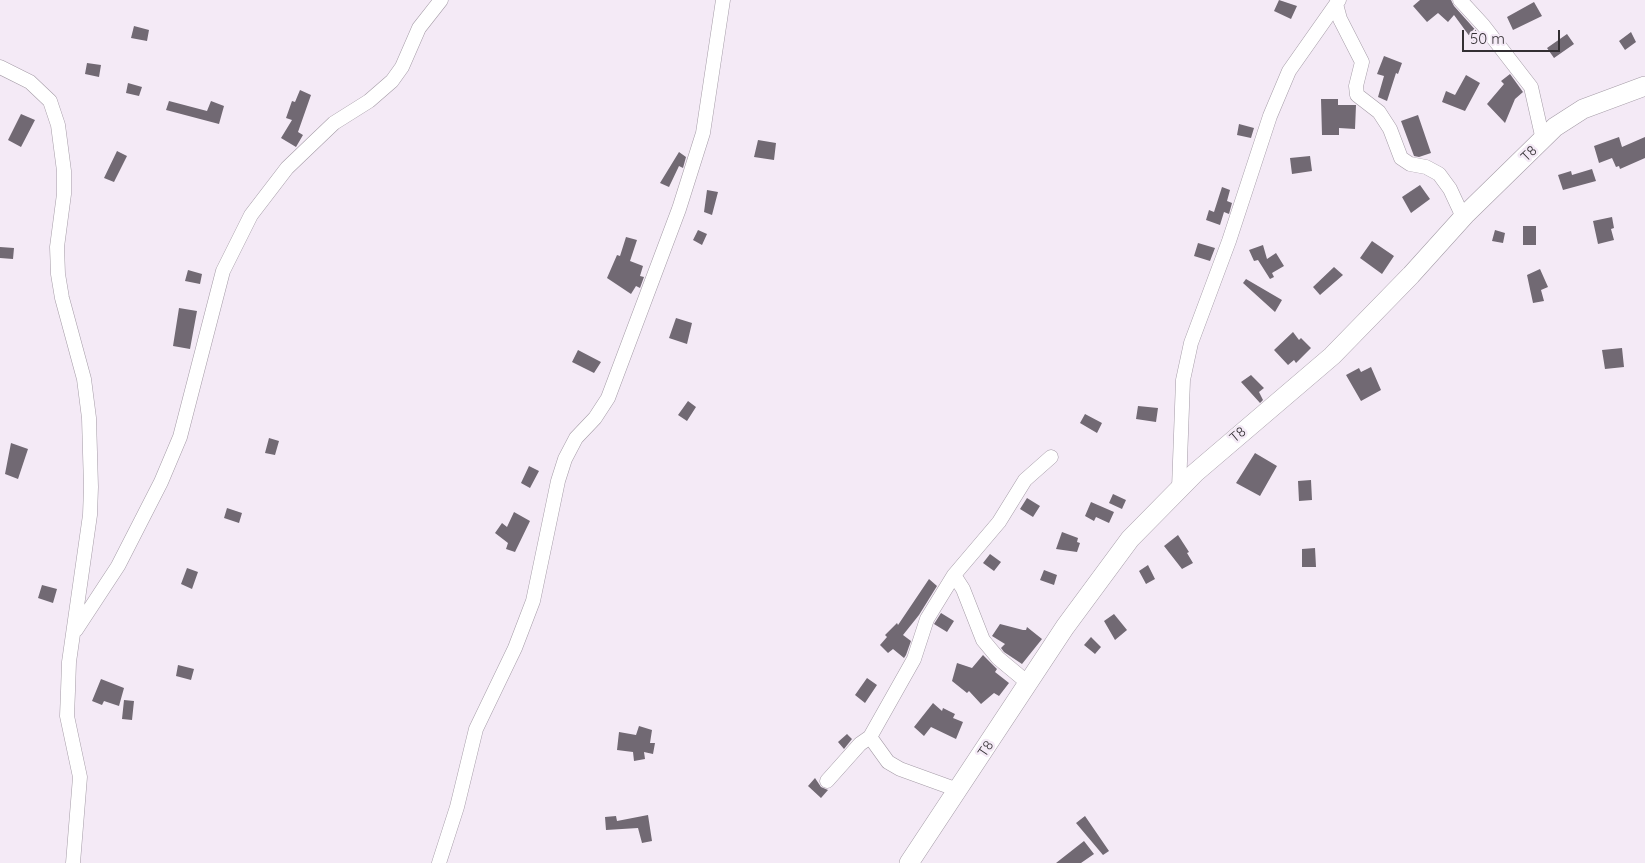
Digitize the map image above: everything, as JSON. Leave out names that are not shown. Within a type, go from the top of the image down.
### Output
[{"type":"street","points":[[74,632],[118,566],[161,482],[180,436],[223,272],[251,215],[287,168],[311,144],[334,123],[369,101],[392,81],[402,67],[419,28],[442,0]]},
{"type":"street","points":[[439,863],[456,807],[474,736],[515,648],[532,601],[558,481],[565,458],[576,438],[595,418],[608,398],[679,209],[703,133],[723,0]]},
{"type":"street","points":[[1460,0],[1483,25],[1531,87],[1543,140]]},
{"type":"street","points":[[1337,2],[1340,19],[1362,62],[1356,86],[1357,95],[1379,112],[1390,129],[1401,158],[1410,164],[1426,167],[1439,174],[1450,189],[1463,217]]},
{"type":"street","points":[[1179,488],[1183,380],[1191,343],[1250,181],[1270,116],[1289,71],[1337,2]]},
{"type":"street","points":[[0,67],[30,82],[50,101],[58,125],[64,194],[57,246],[58,274],[64,305],[84,378],[91,455],[90,515],[70,662],[67,716],[80,777],[72,863]]},
{"type":"street","name":"T8","points":[[909,863],[1081,605],[1130,539],[1179,488],[1229,442],[1316,371],[1412,275],[1463,217],[1555,127],[1574,114],[1645,86]]},
{"type":"street","points":[[827,781],[860,744],[870,737],[914,659],[926,619],[954,575],[969,555],[1000,522],[1025,480],[1051,457]]},
{"type":"street","points":[[954,575],[963,589],[983,640],[998,658],[1028,683]]},
{"type":"street","points":[[870,737],[888,762],[958,790]]},
{"type":"building","points":[[1279,0],[1297,6],[1291,19],[1274,11]]},
{"type":"building","points":[[1420,0],[1451,0],[1479,34],[1473,41],[1454,15],[1448,22],[1438,13],[1427,22],[1413,6]]},
{"type":"building","points":[[1534,2],[1542,16],[1513,30],[1507,17]]},
{"type":"building","points":[[134,26],[149,30],[147,41],[131,38]]},
{"type":"building","points":[[1631,32],[1636,42],[1625,50],[1619,41]]},
{"type":"building","points":[[1567,34],[1574,44],[1554,58],[1547,48]]},
{"type":"building","points":[[1384,56],[1402,63],[1398,74],[1396,73],[1387,101],[1378,97],[1384,76],[1377,74]]},
{"type":"building","points":[[87,63],[101,65],[99,77],[85,74]]},
{"type":"building","points":[[1510,74],[1523,92],[1515,99],[1505,123],[1487,104],[1504,84],[1501,81]]},
{"type":"building","points":[[1466,75],[1480,83],[1465,111],[1442,102],[1446,91],[1455,95]]},
{"type":"building","points":[[128,83],[142,87],[139,96],[126,93]]},
{"type":"building","points":[[300,90],[311,95],[298,132],[303,135],[296,147],[281,138],[292,120],[286,118],[292,101],[295,102]]},
{"type":"building","points":[[1321,99],[1338,99],[1338,105],[1356,105],[1355,129],[1339,128],[1339,135],[1322,135]]},
{"type":"building","points":[[169,101],[207,111],[211,101],[224,106],[219,124],[166,110]]},
{"type":"building","points":[[21,114],[35,120],[21,147],[8,140]]},
{"type":"building","points":[[1418,115],[1431,153],[1419,157],[1414,156],[1401,121]]},
{"type":"building","points":[[1239,124],[1254,128],[1251,138],[1237,135]]},
{"type":"building","points":[[1619,137],[1622,147],[1645,137],[1645,158],[1620,169],[1619,166],[1616,167],[1612,158],[1599,163],[1594,146]]},
{"type":"building","points":[[758,140],[776,143],[774,160],[754,157]]},
{"type":"building","points":[[117,151],[127,156],[114,182],[104,178]]},
{"type":"building","points":[[679,152],[686,157],[683,168],[679,166],[669,187],[660,183]]},
{"type":"building","points":[[1310,156],[1312,171],[1292,174],[1290,158]]},
{"type":"building","points":[[1592,169],[1596,181],[1563,190],[1558,175],[1571,171],[1572,175]]},
{"type":"building","points":[[1420,185],[1430,199],[1411,213],[1402,197]]},
{"type":"building","points":[[1222,187],[1230,190],[1227,201],[1232,203],[1229,214],[1224,212],[1220,225],[1206,220],[1209,210],[1214,212]]},
{"type":"building","points":[[707,190],[718,192],[712,215],[704,212]]},
{"type":"building","points":[[1612,217],[1614,228],[1611,229],[1614,240],[1598,244],[1593,221]]},
{"type":"building","points":[[1523,226],[1536,226],[1536,245],[1523,245]]},
{"type":"building","points":[[698,230],[707,234],[702,245],[693,240]]},
{"type":"building","points":[[1495,230],[1505,233],[1503,243],[1492,241]]},
{"type":"building","points":[[626,237],[637,240],[630,261],[643,266],[640,276],[644,277],[640,288],[636,286],[631,294],[607,278],[617,255],[620,256]]},
{"type":"building","points":[[1372,241],[1394,256],[1382,274],[1360,258]]},
{"type":"building","points":[[1198,243],[1215,248],[1210,261],[1194,256]]},
{"type":"building","points":[[1263,245],[1267,259],[1276,253],[1284,266],[1272,273],[1274,277],[1270,279],[1258,260],[1254,261],[1249,250]]},
{"type":"building","points":[[0,247],[14,248],[13,259],[0,258]]},
{"type":"building","points":[[1334,267],[1343,275],[1320,295],[1313,287]]},
{"type":"building","points":[[1540,269],[1548,287],[1541,290],[1544,301],[1533,303],[1527,275]]},
{"type":"building","points":[[188,270],[202,274],[200,284],[185,281]]},
{"type":"building","points":[[1246,279],[1282,300],[1275,312],[1243,283]]},
{"type":"building","points":[[179,308],[197,311],[190,349],[173,346]]},
{"type":"building","points":[[676,318],[692,323],[687,344],[669,338]]},
{"type":"building","points":[[1293,332],[1299,340],[1301,338],[1311,348],[1296,363],[1294,360],[1288,365],[1274,350]]},
{"type":"building","points":[[1622,348],[1624,367],[1605,369],[1602,350]]},
{"type":"building","points":[[578,350],[601,362],[594,373],[572,362]]},
{"type":"building","points":[[1371,367],[1381,390],[1361,401],[1346,375],[1359,368],[1361,372]]},
{"type":"building","points":[[1251,375],[1264,388],[1259,392],[1263,400],[1260,403],[1241,382]]},
{"type":"building","points":[[688,401],[696,407],[687,421],[678,415]]},
{"type":"building","points":[[1138,406],[1158,408],[1156,422],[1136,419]]},
{"type":"building","points":[[1085,414],[1102,423],[1097,433],[1080,423]]},
{"type":"building","points":[[269,438],[279,441],[275,455],[265,453]]},
{"type":"building","points":[[11,443],[28,449],[18,479],[5,474]]},
{"type":"building","points":[[1255,453],[1277,466],[1260,496],[1236,483]]},
{"type":"building","points":[[529,466],[539,471],[530,488],[521,483]]},
{"type":"building","points":[[1311,480],[1312,500],[1299,501],[1298,481]]},
{"type":"building","points":[[1113,494],[1126,500],[1122,509],[1109,503]]},
{"type":"building","points":[[1027,498],[1040,506],[1033,517],[1020,509]]},
{"type":"building","points":[[1091,502],[1114,512],[1109,523],[1096,517],[1094,521],[1085,516]]},
{"type":"building","points":[[227,508],[242,513],[239,523],[224,518]]},
{"type":"building","points":[[514,512],[530,521],[515,552],[506,549],[508,543],[495,533],[502,523],[507,527]]},
{"type":"building","points":[[1062,532],[1078,538],[1077,542],[1080,543],[1077,552],[1056,549]]},
{"type":"building","points":[[1178,535],[1189,552],[1187,553],[1193,563],[1182,569],[1164,546]]},
{"type":"building","points":[[1315,548],[1316,567],[1302,567],[1302,549]]},
{"type":"building","points":[[990,554],[1001,562],[994,571],[983,563]]},
{"type":"building","points":[[1148,565],[1155,579],[1146,584],[1139,571]]},
{"type":"building","points":[[187,568],[198,572],[192,589],[181,584]]},
{"type":"building","points":[[1044,570],[1057,575],[1054,585],[1040,580]]},
{"type":"building","points":[[929,579],[937,586],[919,615],[903,635],[911,641],[906,655],[904,658],[893,649],[888,653],[880,645],[887,637],[885,635],[897,623],[898,625]]},
{"type":"building","points":[[42,585],[57,589],[53,603],[38,598]]},
{"type":"building","points":[[941,613],[954,621],[947,632],[934,624]]},
{"type":"building","points":[[1114,614],[1127,630],[1115,640],[1104,621]]},
{"type":"building","points":[[1000,624],[1023,630],[1026,630],[1027,627],[1042,639],[1022,664],[1004,652],[1001,648],[1005,644],[992,636]]},
{"type":"building","points":[[1091,637],[1101,647],[1095,654],[1084,645]]},
{"type":"building","points":[[983,655],[997,669],[995,672],[1009,683],[999,696],[994,693],[981,704],[969,691],[967,693],[952,681],[957,663],[972,668]]},
{"type":"building","points":[[178,665],[194,669],[191,680],[176,676]]},
{"type":"building","points":[[867,678],[877,685],[865,703],[855,695]]},
{"type":"building","points":[[101,679],[124,688],[119,706],[104,701],[102,705],[92,701]]},
{"type":"building","points":[[124,700],[134,701],[132,720],[122,719]]},
{"type":"building","points":[[933,703],[942,711],[943,708],[955,714],[953,718],[963,722],[956,739],[931,727],[924,736],[914,727]]},
{"type":"building","points":[[639,726],[652,730],[650,743],[655,743],[653,754],[644,752],[645,759],[634,761],[633,752],[617,750],[619,732],[636,735]]},
{"type":"building","points":[[847,734],[852,739],[844,749],[838,742]]},
{"type":"building","points":[[815,778],[821,787],[828,790],[821,798],[808,786]]},
{"type":"building","points":[[648,815],[652,841],[642,843],[638,828],[606,830],[605,817],[616,816],[617,821]]},
{"type":"building","points":[[1085,816],[1109,851],[1103,855],[1076,823]]},
{"type":"building","points":[[1084,841],[1094,854],[1081,863],[1056,863]]}]
